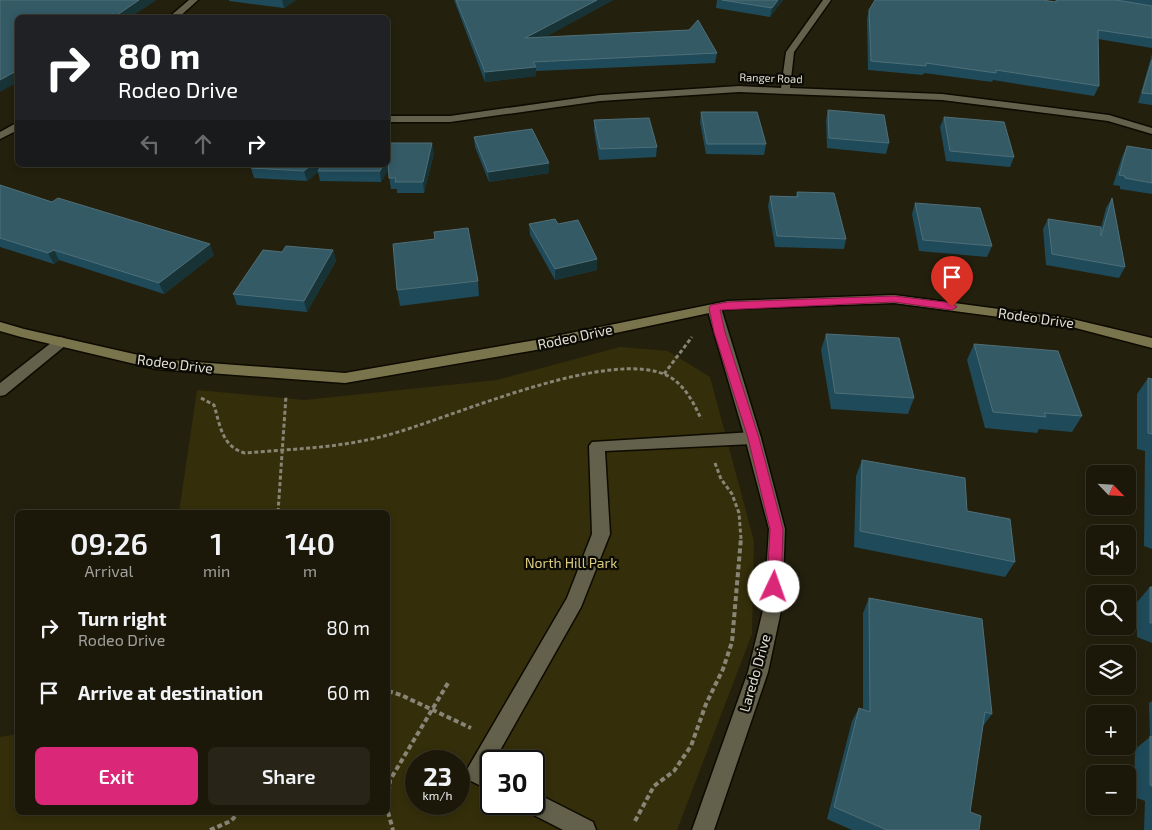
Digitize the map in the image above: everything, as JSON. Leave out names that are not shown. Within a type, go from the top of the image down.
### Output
[{"type":"street","points":[[176,15],[194,0]]},
{"type":"street","points":[[785,90],[790,52],[827,0]]},
{"type":"street","name":"Ranger Road","points":[[390,119],[450,119],[600,98],[739,89],[942,97],[1110,118],[1152,131]]},
{"type":"street","points":[[0,136],[15,127]]},
{"type":"street","name":"Rodeo Drive","points":[[0,326],[21,333],[156,364],[345,378],[536,345],[728,306],[894,299],[1068,322],[1152,343]]},
{"type":"street","name":"Laredo Drive","points":[[702,830],[758,672],[773,606],[777,529],[753,438],[714,308]]},
{"type":"street","points":[[0,391],[61,342]]},
{"type":"street","points":[[489,750],[575,601],[601,534],[597,446],[753,438]]},
{"type":"street","points":[[480,766],[476,773],[480,775]]},
{"type":"street","points":[[545,809],[585,830]]},
{"type":"path","points":[[664,374],[692,337]]},
{"type":"path","points":[[201,398],[214,405],[228,446],[235,452],[245,453],[356,443],[426,424],[464,408],[581,375],[618,369],[643,370],[664,374],[681,386],[703,423]]},
{"type":"path","points":[[278,510],[286,393],[295,375]]},
{"type":"path","points":[[635,822],[654,786],[674,771],[691,746],[706,704],[723,669],[732,642],[742,546],[739,513],[732,494],[721,479],[714,460]]},
{"type":"path","points":[[390,780],[448,683]]},
{"type":"path","points":[[390,691],[401,694],[495,740]]},
{"type":"path","points":[[210,830],[231,821],[236,815]]},
{"type":"path","points":[[389,815],[393,830]]},
{"type":"green space","name":"North Hill Park","points":[[620,347],[668,351],[710,377],[754,541],[752,634],[677,830],[0,830],[0,737],[15,734],[15,815],[390,815],[390,510],[179,510],[197,390],[304,400],[497,380]]},
{"type":"building","points":[[0,0],[139,0],[117,15],[15,15],[15,72],[0,80]]},
{"type":"building","points":[[456,0],[597,0],[525,38],[689,30],[698,20],[717,53],[533,62],[536,67],[485,72]]},
{"type":"building","points":[[722,0],[778,0],[772,8]]},
{"type":"building","points":[[875,0],[1042,0],[1056,2],[1057,0],[1116,0],[1152,6],[1152,38],[1098,30],[1099,86],[996,70],[996,73],[926,63],[926,66],[871,61],[869,10]]},
{"type":"building","points":[[1152,60],[1152,94],[1142,93]]},
{"type":"building","points":[[828,110],[884,115],[889,143],[829,138]]},
{"type":"building","points":[[701,112],[757,112],[766,144],[707,144]]},
{"type":"building","points":[[944,117],[1004,122],[1014,157],[950,151]]},
{"type":"building","points":[[649,118],[657,147],[600,149],[594,120]]},
{"type":"building","points":[[532,129],[549,163],[488,172],[474,137]]},
{"type":"building","points":[[390,143],[432,143],[423,182],[395,182],[396,178],[389,178]]},
{"type":"building","points":[[1127,146],[1152,150],[1152,183],[1125,178],[1125,176],[1119,175]]},
{"type":"building","points":[[251,167],[309,167],[304,171]]},
{"type":"building","points":[[321,167],[382,167],[380,171],[318,171]]},
{"type":"building","points":[[0,185],[52,202],[58,198],[210,244],[159,283],[54,250],[48,253],[0,238]]},
{"type":"building","points":[[797,192],[834,193],[846,239],[777,236],[770,196],[798,197]]},
{"type":"building","points":[[1112,198],[1125,267],[1052,254],[1048,219],[1101,227],[1101,236]]},
{"type":"building","points":[[915,203],[980,208],[992,246],[923,240]]},
{"type":"building","points":[[555,219],[558,224],[578,220],[597,259],[555,269],[529,224]]},
{"type":"building","points":[[468,228],[478,281],[397,290],[393,244],[435,239],[434,232]]},
{"type":"building","points":[[286,246],[333,250],[304,301],[233,294],[263,250],[282,252]]},
{"type":"building","points":[[826,334],[899,338],[914,398],[835,393]]},
{"type":"building","points":[[974,344],[1058,351],[1082,416],[1044,413],[1046,417],[993,412]]},
{"type":"building","points":[[1148,378],[1152,379],[1152,434],[1148,433]]},
{"type":"building","points":[[862,460],[965,478],[967,511],[1010,519],[1015,562],[860,531]]},
{"type":"building","points":[[1150,587],[1152,587],[1152,623],[1150,623]]},
{"type":"building","points":[[869,598],[982,619],[992,714],[985,712],[970,812],[981,816],[979,830],[887,830],[834,807],[859,708],[870,712]]},
{"type":"building","points":[[1150,736],[1152,737],[1152,786],[1150,785]]},
{"type":"route","points":[[774,587],[777,529],[753,438],[714,308],[894,299],[952,307]]}]
